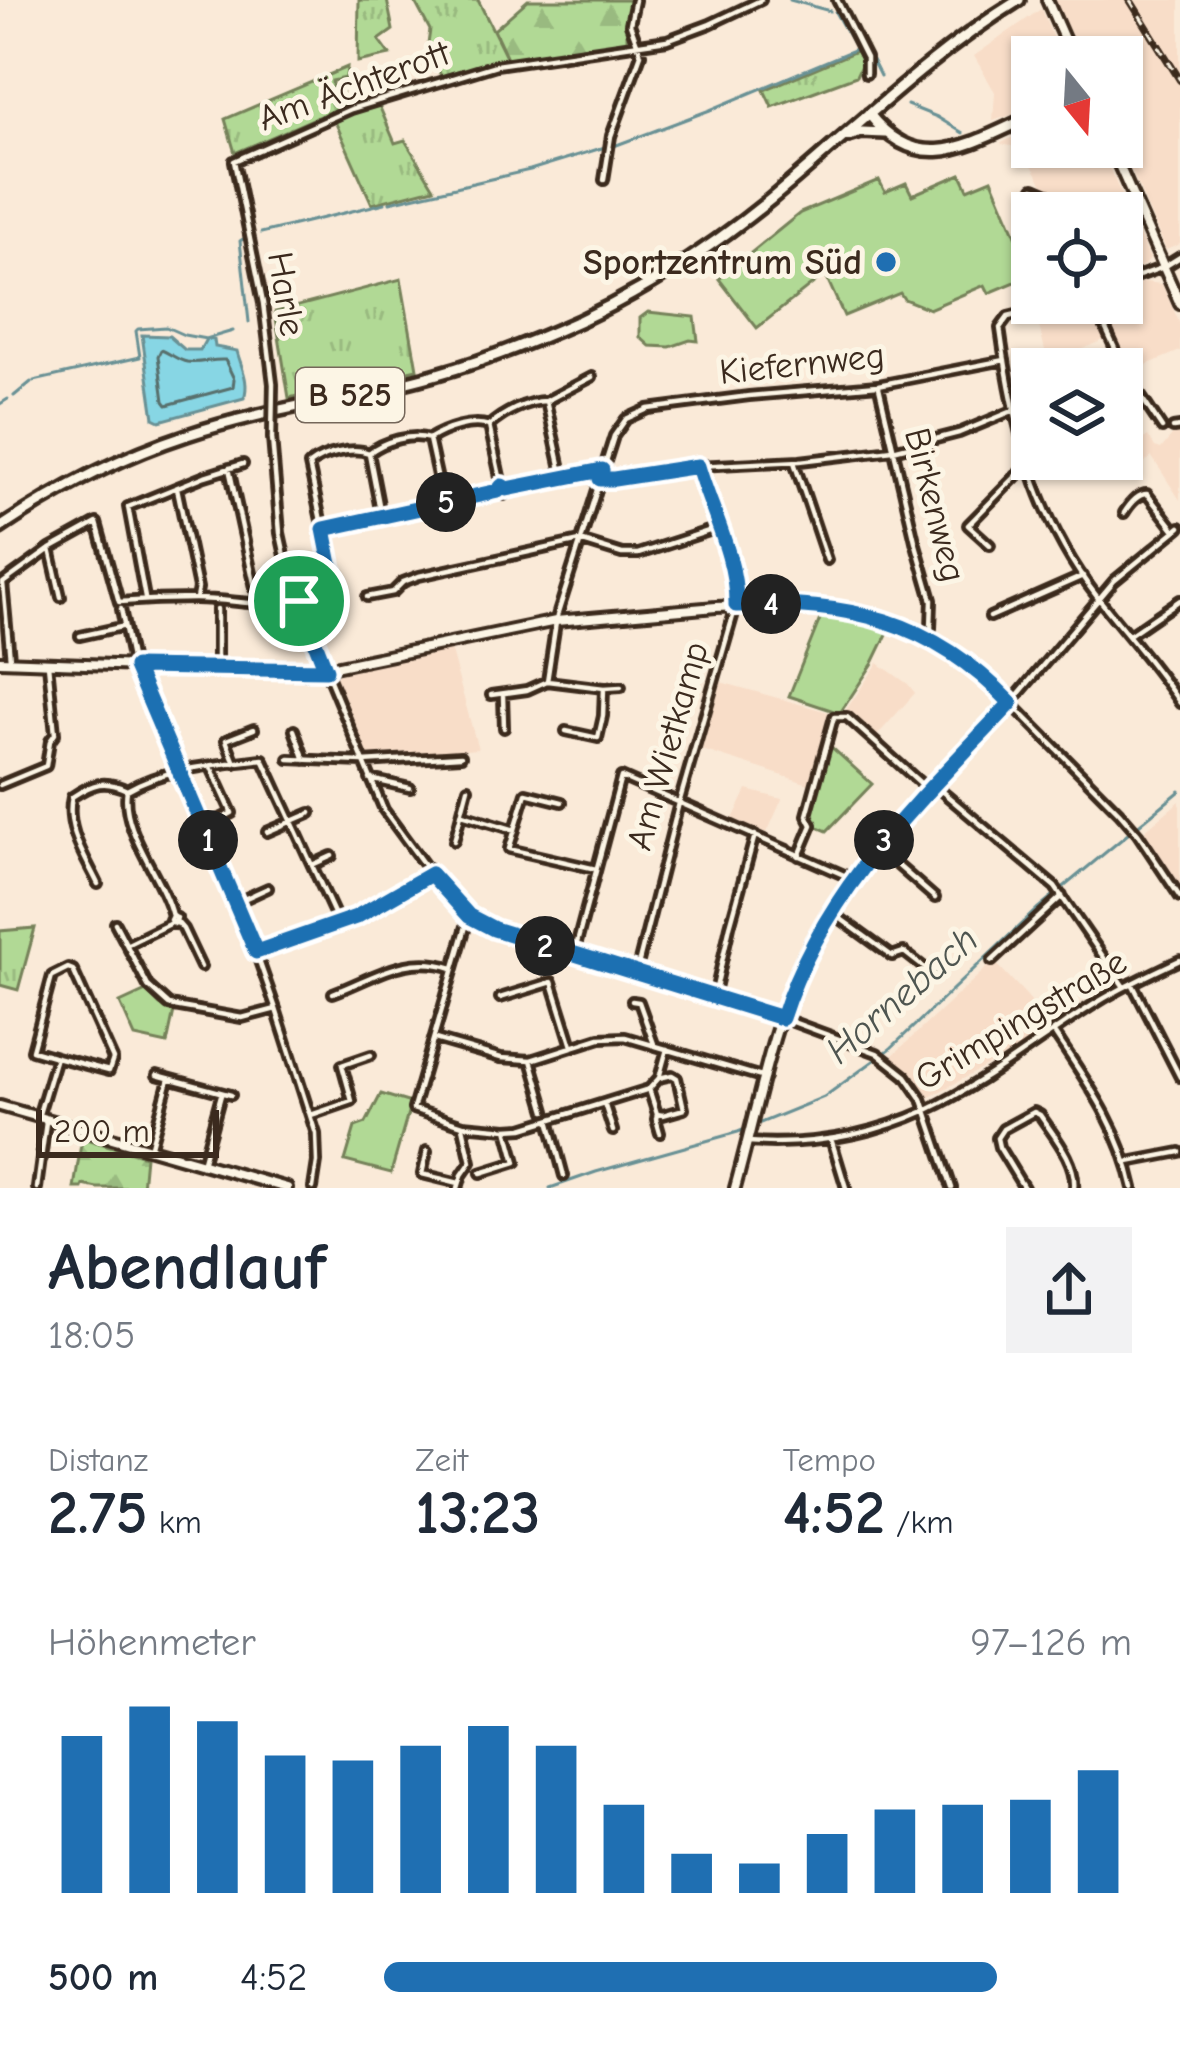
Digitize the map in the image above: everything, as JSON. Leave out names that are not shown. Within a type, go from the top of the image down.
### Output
[{"type":"main road","name":"B 525","points":[[0,528],[62,489],[158,446],[260,414],[486,359],[642,288],[751,215],[954,44],[1019,0]]},
{"type":"main road","points":[[869,114],[885,133],[912,149],[938,152],[1011,125]]},
{"type":"main road","points":[[838,141],[862,132],[885,133]]},
{"type":"street","points":[[604,180],[611,136],[641,54],[630,24],[635,0]]},
{"type":"street","name":"Am Ächterott","points":[[234,160],[351,109],[468,72],[667,40],[760,0]]},
{"type":"street","points":[[838,0],[866,58],[866,74]]},
{"type":"street","points":[[1047,0],[1063,36]]},
{"type":"street","name":"Harle","points":[[234,160],[263,303],[273,383],[280,533],[299,601],[370,779],[395,829],[469,916]]},
{"type":"street","points":[[1120,168],[1180,304]]},
{"type":"street","points":[[1034,188],[1043,192]]},
{"type":"street","points":[[1143,274],[1180,257]]},
{"type":"street","points":[[1011,316],[1000,325],[1011,390]]},
{"type":"street","points":[[1104,324],[1128,376],[1162,428]]},
{"type":"street","name":"Kiefernweg","points":[[602,470],[614,436],[626,419],[648,409],[878,385],[1005,360]]},
{"type":"street","points":[[489,425],[499,416],[546,401],[592,377]]},
{"type":"street","name":"Birkenweg","points":[[878,385],[932,600],[928,638]]},
{"type":"street","points":[[546,401],[563,478]]},
{"type":"street","points":[[600,479],[893,450],[959,433],[1011,412]]},
{"type":"street","points":[[430,439],[441,431],[489,425]]},
{"type":"street","points":[[489,425],[502,489]]},
{"type":"street","points":[[369,453],[391,442],[420,436],[430,439]]},
{"type":"street","points":[[430,439],[443,503]]},
{"type":"street","points":[[369,453],[360,449],[317,458],[309,465],[335,585],[299,601],[260,606],[196,599],[118,602],[97,523],[3,583],[5,661],[326,670],[556,621],[736,605],[795,604],[840,610],[896,623],[955,655],[1072,762],[1138,834],[1180,897]]},
{"type":"street","points":[[369,453],[381,515]]},
{"type":"street","points":[[794,462],[827,560]]},
{"type":"street","points":[[146,600],[128,507],[243,464]]},
{"type":"street","name":"Am Wietkamp","points":[[636,973],[736,605],[732,567],[698,466]]},
{"type":"street","points":[[229,468],[260,606]]},
{"type":"street","points":[[324,529],[602,470],[556,621],[547,681]]},
{"type":"street","points":[[990,545],[968,525],[1012,480]]},
{"type":"street","points":[[1034,480],[1047,517],[1083,576],[1180,703]]},
{"type":"street","points":[[177,487],[199,588],[196,599]]},
{"type":"street","points":[[735,1188],[782,1018],[801,963],[830,911],[878,848],[1011,703],[1098,598],[1178,528],[1147,494],[1130,503],[1124,513]]},
{"type":"street","points":[[367,597],[393,592],[419,576],[580,541],[638,554],[718,528]]},
{"type":"street","points":[[50,550],[61,597]]},
{"type":"street","points":[[990,617],[1083,576]]},
{"type":"street","points":[[1130,635],[1180,600]]},
{"type":"street","points":[[121,609],[135,667],[276,1009],[311,1115],[317,1154],[314,1188]]},
{"type":"street","points":[[217,609],[217,669]]},
{"type":"street","points":[[80,636],[124,627]]},
{"type":"street","points":[[0,785],[46,766],[55,734],[48,664]]},
{"type":"street","points":[[491,694],[527,690],[547,681],[621,687]]},
{"type":"street","points":[[566,730],[598,738],[604,688]]},
{"type":"street","points":[[503,695],[504,728]]},
{"type":"street","points":[[799,856],[812,825],[807,814],[834,717],[847,717],[927,789],[947,795],[1055,887],[1124,986]]},
{"type":"street","points":[[235,763],[226,740],[254,729]]},
{"type":"street","points":[[294,730],[305,760]]},
{"type":"street","points":[[290,759],[461,757]]},
{"type":"street","points":[[202,967],[183,929],[173,920],[167,894],[139,842],[125,798],[137,784],[263,759],[340,924]]},
{"type":"street","points":[[203,828],[232,813],[211,766]]},
{"type":"street","points":[[574,954],[621,777],[853,879]]},
{"type":"street","points":[[370,779],[410,788]]},
{"type":"street","points":[[98,884],[72,828],[72,797],[111,782],[128,790]]},
{"type":"street","points":[[454,841],[468,788]]},
{"type":"street","points":[[562,802],[526,793],[509,849],[596,869]]},
{"type":"street","points":[[267,832],[311,813]]},
{"type":"street","points":[[461,814],[515,830]]},
{"type":"street","points":[[714,997],[755,836]]},
{"type":"street","points":[[878,848],[935,898]]},
{"type":"street","points":[[312,865],[332,856]]},
{"type":"street","points":[[256,952],[340,924],[431,874]]},
{"type":"street","points":[[235,903],[268,888]]},
{"type":"street","points":[[992,962],[1062,896]]},
{"type":"street","points":[[830,911],[892,956],[904,952],[931,973]]},
{"type":"street","points":[[667,1049],[659,1078],[649,1089],[548,1120],[507,1129],[463,1125],[413,1109],[469,916],[506,934],[782,1018],[888,1059],[906,1076],[927,1110],[952,1188]]},
{"type":"street","points":[[128,944],[173,920]]},
{"type":"street","points":[[115,923],[148,986],[162,1000],[177,1008],[242,1018],[276,1009]]},
{"type":"street","points":[[333,992],[419,961],[453,968]]},
{"type":"street","name":"Grimpingstraße","points":[[749,1138],[778,1144],[831,1139],[927,1110],[1124,986],[1180,961]]},
{"type":"street","points":[[68,968],[113,1059],[109,1071],[56,1057],[32,1050],[52,976],[68,968]]},
{"type":"street","points":[[500,998],[552,982],[572,1046]]},
{"type":"street","points":[[1132,982],[1180,1077]]},
{"type":"street","points":[[632,1001],[639,1002],[654,1044]]},
{"type":"street","points":[[1054,1034],[1098,1098],[1120,1141],[1133,1188]]},
{"type":"street","points":[[434,1039],[501,1058],[530,1060],[612,1036],[765,1078]]},
{"type":"street","points":[[311,1115],[352,1101],[342,1065],[371,1055]]},
{"type":"street","points":[[37,1188],[42,1118],[56,1057]]},
{"type":"street","points":[[530,1060],[546,1111]]},
{"type":"street","points":[[157,1075],[231,1095]]},
{"type":"street","points":[[657,1114],[685,1106],[675,1076],[659,1078]]},
{"type":"street","points":[[149,1150],[169,1079]]},
{"type":"street","points":[[649,1089],[660,1132]]},
{"type":"street","points":[[202,1164],[222,1093]]},
{"type":"street","points":[[604,1103],[613,1131]]},
{"type":"street","points":[[0,1106],[286,1188]]},
{"type":"street","points":[[1024,1188],[997,1138],[1003,1129],[1036,1112],[1066,1156],[1074,1188]]},
{"type":"street","points":[[548,1120],[564,1176]]},
{"type":"street","points":[[427,1151],[422,1174],[458,1186],[471,1162],[463,1125]]},
{"type":"street","points":[[481,1173],[516,1162],[507,1129]]},
{"type":"street","points":[[831,1139],[846,1188]]},
{"type":"street","points":[[1128,1162],[1180,1152]]},
{"type":"shaded area","points":[[1055,0],[1180,0],[1180,244],[1166,250],[1130,168],[1143,168],[1143,36],[1071,36]]},
{"type":"shaded area","points":[[1041,9],[1052,36],[1011,36],[1011,115],[993,121],[995,92],[974,56]]},
{"type":"shaded area","points":[[1034,168],[1109,168],[1120,192],[1049,192]]},
{"type":"shaded area","points":[[1143,283],[1162,284],[1180,324],[1180,351],[1143,366],[1143,348],[1120,348],[1113,336],[1085,348],[1044,348],[1038,324],[1143,324]]},
{"type":"shaded area","points":[[1180,431],[1180,500],[1152,457],[1143,464],[1143,439],[1148,436],[1161,449]]},
{"type":"shaded area","points":[[450,648],[478,749],[365,758],[331,676]]},
{"type":"shaded area","points":[[878,663],[915,693],[875,738],[846,710]]},
{"type":"shaded area","points":[[717,681],[835,714],[812,785],[696,748]]},
{"type":"shaded area","points":[[747,790],[782,799],[767,833],[732,821]]},
{"type":"shaded area","points":[[1180,801],[1180,887],[1144,831]]},
{"type":"shaded area","points":[[994,961],[1048,1027],[926,1099],[892,1056]]},
{"type":"green space","points":[[359,0],[387,0],[393,30],[379,40],[390,55],[358,62]]},
{"type":"green space","points":[[414,0],[478,0],[507,58],[441,76],[428,44],[430,30]]},
{"type":"green space","points":[[528,0],[634,0],[627,45],[507,58],[494,30]]},
{"type":"green space","points":[[858,50],[864,59],[856,76],[772,107],[764,90]]},
{"type":"green space","points":[[347,67],[346,78],[332,81],[332,88],[342,88],[343,106],[235,153],[225,119]]},
{"type":"green space","points":[[378,103],[395,143],[405,140],[434,188],[372,204],[334,119]]},
{"type":"green space","name":"Sportzentrum Süd","points":[[961,174],[968,189],[992,179],[1011,224],[1011,284],[989,293],[985,285],[929,309],[900,293],[844,316],[825,274],[757,328],[719,279],[800,213],[879,180],[885,192],[906,183],[912,195]]},
{"type":"green space","points":[[401,279],[417,369],[289,398],[275,312]]},
{"type":"green space","points":[[648,312],[695,317],[698,341],[650,346],[640,337],[640,318]]},
{"type":"green space","points":[[822,614],[889,630],[840,713],[789,696]]},
{"type":"green space","points":[[828,744],[872,784],[827,831],[813,825],[807,815]]},
{"type":"green space","points":[[35,928],[18,990],[0,985],[0,931]]},
{"type":"green space","points":[[146,991],[174,1011],[167,1044],[135,1037],[120,1003]]},
{"type":"green space","points":[[381,1094],[411,1103],[391,1173],[345,1161],[355,1127],[366,1123]]},
{"type":"green space","points":[[82,1138],[145,1156],[142,1188],[74,1188]]},
{"type":"water","points":[[142,335],[169,336],[185,350],[200,350],[206,339],[214,340],[215,347],[237,351],[245,380],[244,398],[160,421],[154,418]]},
{"type":"waterway","points":[[790,0],[830,11]]},
{"type":"waterway","points":[[842,0],[868,52]]},
{"type":"waterway","points":[[835,12],[855,47]]},
{"type":"waterway","points":[[614,146],[858,48]]},
{"type":"waterway","points":[[868,52],[880,76]]},
{"type":"waterway","points":[[907,105],[963,133]]},
{"type":"waterway","points":[[390,202],[530,170],[605,147]]},
{"type":"waterway","points":[[261,233],[385,203]]},
{"type":"waterway","points":[[243,239],[249,322]]},
{"type":"waterway","points":[[34,381],[140,357],[138,329],[166,327],[206,339],[233,331]]},
{"type":"waterway","points":[[14,396],[31,382]]},
{"type":"waterway","points":[[0,404],[8,399]]},
{"type":"waterway","name":"Hornebach","points":[[550,1188],[738,1132],[824,1097],[890,1049],[1037,909],[1180,791]]},
{"type":"railway","points":[[1130,0],[1180,80]]},
{"type":"place","name":"Sportzentrum Süd","points":[[886,262]]},
{"type":"route","points":[[698,466],[732,567],[736,605],[818,606],[896,623],[955,655],[1011,703],[885,839],[844,891],[801,963],[782,1018],[506,934],[469,916],[431,874],[356,917],[256,952],[135,667],[326,670],[299,601],[335,585],[324,529],[498,491],[502,486],[507,489],[602,470],[600,479],[614,479],[698,466]]}]
